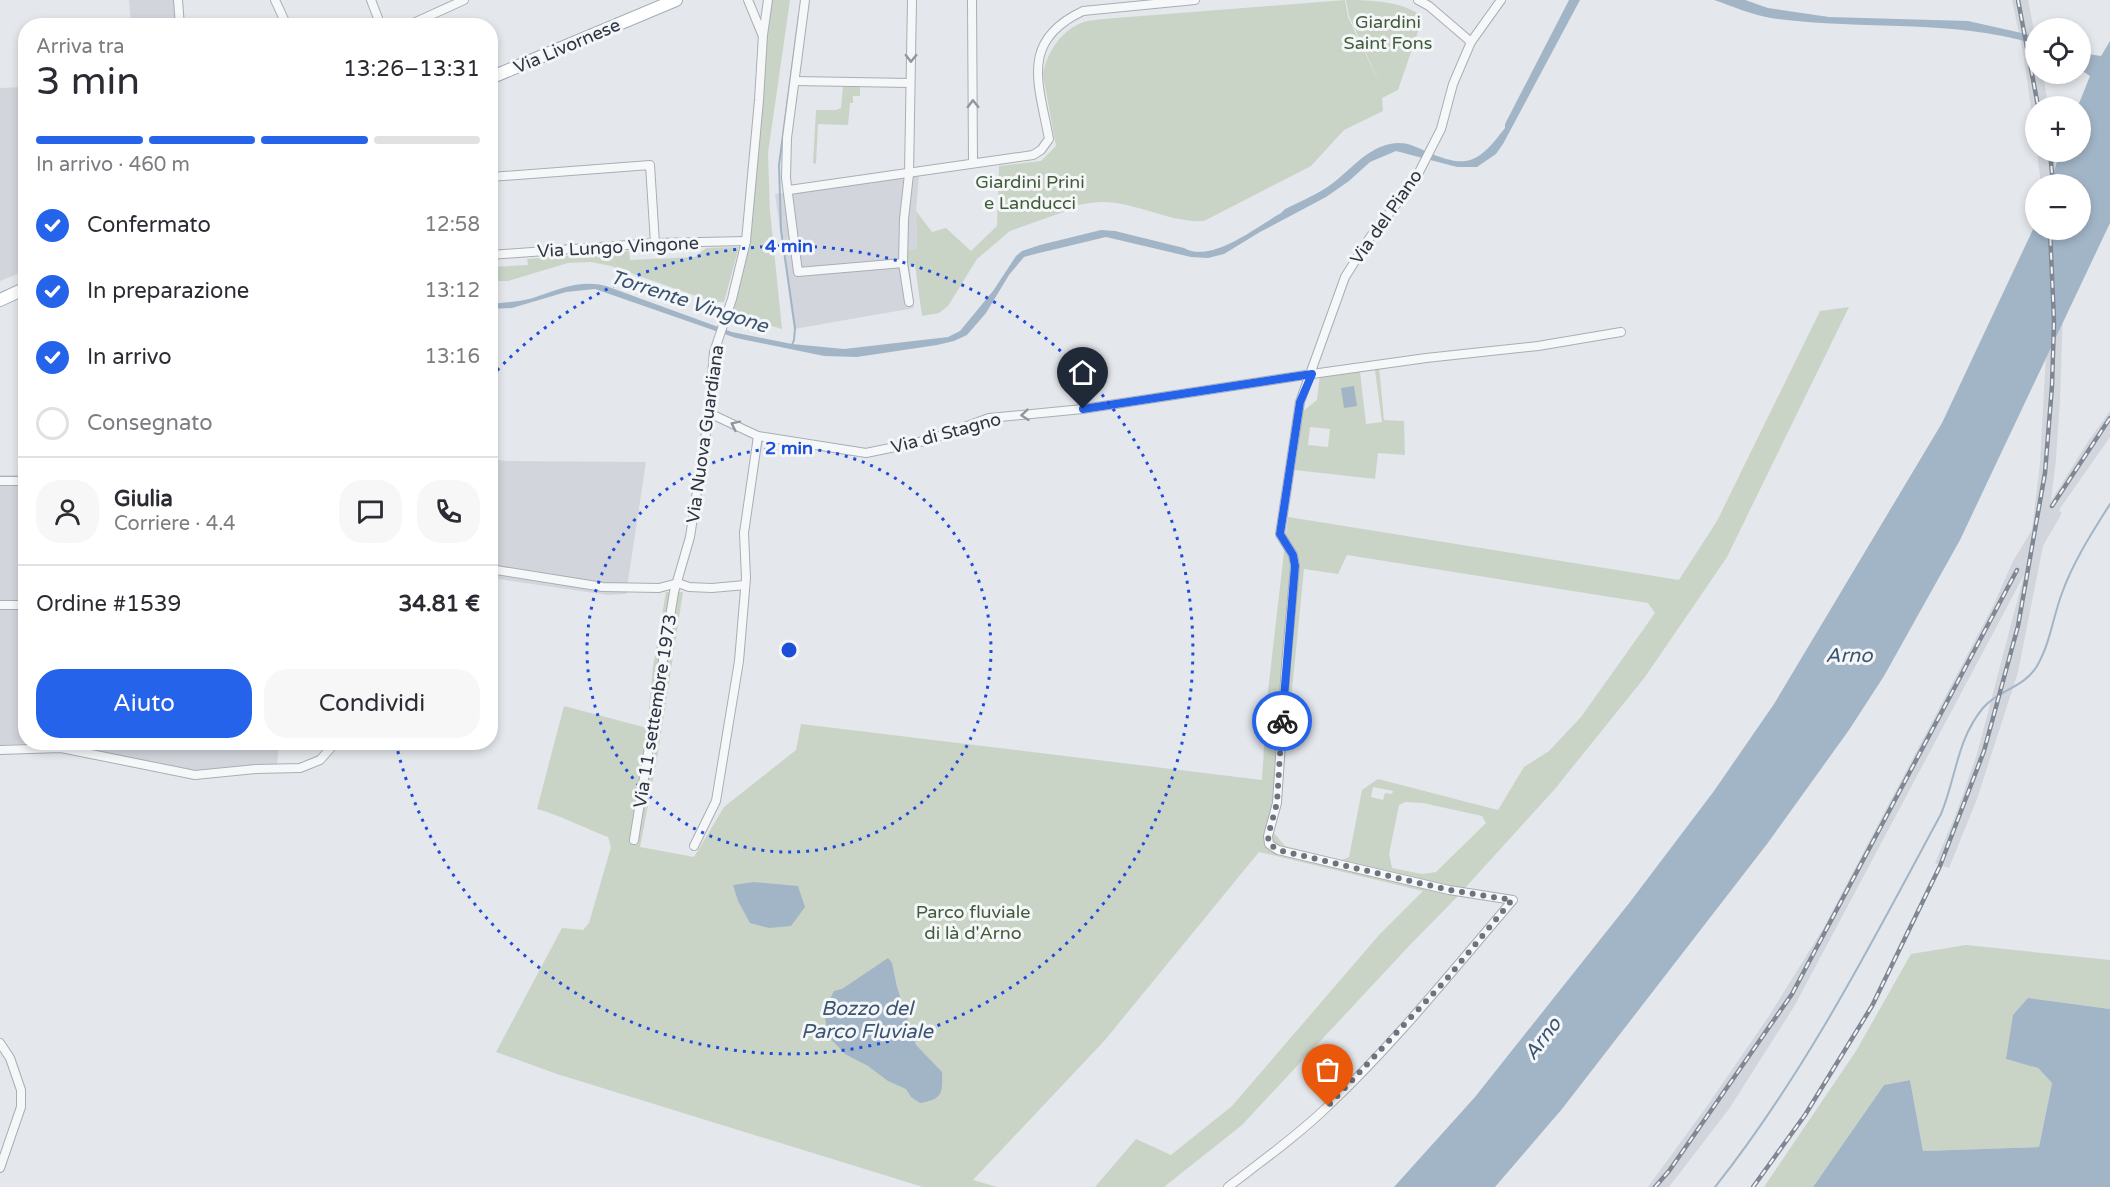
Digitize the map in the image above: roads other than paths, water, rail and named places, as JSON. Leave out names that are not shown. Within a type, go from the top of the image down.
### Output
[{"type":"main road","name":"Via Livornese","points":[[498,74],[676,0]]},
{"type":"main road","points":[[0,300],[18,291]]},
{"type":"street","points":[[178,0],[179,18]]},
{"type":"street","points":[[275,0],[283,18]]},
{"type":"street","points":[[371,0],[378,18]]},
{"type":"street","points":[[424,18],[462,0]]},
{"type":"street","name":"Via Nuova Guardiana","points":[[740,0],[748,3],[762,35]]},
{"type":"street","name":"Via Nuova Guardiana","points":[[678,583],[690,537],[709,412],[714,352],[732,298],[746,241],[759,100],[762,35],[768,0]]},
{"type":"street","points":[[805,0],[787,138],[786,177],[798,272],[903,263]]},
{"type":"street","points":[[909,302],[903,263],[904,219],[909,174],[912,0]]},
{"type":"street","points":[[972,0],[974,163]]},
{"type":"street","points":[[789,190],[1033,155],[1041,150],[1049,139],[1036,73],[1038,59],[1044,44],[1068,18],[1083,11],[1195,0]]},
{"type":"street","points":[[1418,0],[1429,6],[1471,42]]},
{"type":"street","name":"Via del Piano","points":[[1228,1187],[1278,1149],[1328,1106],[1438,989],[1512,900],[1449,890],[1278,850],[1269,844],[1268,836],[1277,803],[1295,566],[1293,555],[1280,534],[1300,402],[1312,374],[1345,277],[1371,236],[1418,174],[1441,129],[1453,84],[1471,42],[1501,0]]},
{"type":"street","points":[[795,81],[910,83]]},
{"type":"street","points":[[498,176],[650,165],[655,243]]},
{"type":"street","name":"Via Lungo Vingone","points":[[498,254],[655,243],[746,241]]},
{"type":"street","points":[[1312,374],[1426,358],[1538,346],[1621,332]]},
{"type":"street","name":"Via di Stagno","points":[[709,412],[758,436],[866,453],[929,440],[988,418],[1083,409],[1312,374]]},
{"type":"street","points":[[694,846],[716,801],[739,662],[745,585],[744,533],[758,436]]},
{"type":"street","points":[[0,481],[18,481]]},
{"type":"street","points":[[498,570],[603,587],[659,588],[678,583],[689,587],[712,588],[745,585]]},
{"type":"street","name":"Via 11 settembre 1973","points":[[634,840],[674,592],[678,583]]},
{"type":"street","points":[[0,605],[18,604]]},
{"type":"street","points":[[0,750],[18,749]]},
{"type":"street","points":[[75,750],[195,775],[256,769],[300,768],[320,760],[329,750]]},
{"type":"street","points":[[0,1043],[10,1058],[21,1090],[21,1107],[0,1168]]},
{"type":"water","points":[[1569,0],[1580,0],[1503,144],[1496,154],[1477,167],[1457,167],[1396,151],[1370,162],[1326,197],[1224,254],[1208,258],[1191,257],[1106,237],[1024,257],[1009,275],[986,313],[967,335],[954,341],[857,357],[824,356],[736,338],[595,289],[566,292],[512,308],[498,309],[498,303],[528,299],[578,285],[596,284],[732,332],[792,344],[844,349],[948,337],[960,331],[1022,251],[1101,230],[1115,231],[1195,252],[1207,251],[1234,241],[1285,209],[1326,188],[1380,147],[1404,143],[1440,157],[1462,161],[1471,160],[1479,156],[1496,140],[1505,128]]},
{"type":"water","points":[[1714,0],[1745,0],[1768,8],[1829,17],[1968,21],[2025,34],[2025,42],[1970,31],[1804,22],[1749,13]]},
{"type":"water","name":"Arno","points":[[2110,41],[2110,223],[1960,540],[1884,676],[1849,730],[1767,844],[1562,1109],[1495,1187],[1394,1187],[1475,1097],[1630,902],[1714,791],[1774,704],[1942,423],[2028,240],[2091,240],[2091,174],[2053,174],[2057,162],[2091,162],[2091,96],[2082,96],[2087,84],[2091,84],[2091,54],[2101,56]]},
{"type":"water","points":[[1354,386],[1357,406],[1344,408],[1341,388]]},
{"type":"water","points":[[754,882],[798,886],[805,907],[791,926],[769,928],[750,923],[738,901],[733,885]]},
{"type":"water","name":"Bozzo del Parco Fluviale","points":[[888,958],[892,963],[897,987],[916,1045],[942,1072],[940,1094],[933,1100],[920,1103],[911,1097],[906,1089],[888,1081],[868,1066],[845,1054],[828,1036],[824,1011],[834,991],[842,989]]},
{"type":"water","points":[[2028,998],[2110,1009],[2110,1187],[1813,1187],[1884,1085],[1910,1080],[1923,1151],[2039,1147],[2052,1083],[2038,1068],[2006,1059],[2013,1015]]},
{"type":"waterway","points":[[792,345],[795,328],[781,230],[779,165],[799,15]]},
{"type":"waterway","points":[[1715,1187],[1779,1098],[1863,958],[1941,814],[1962,746],[1974,720],[1989,702],[2025,679],[2037,666],[2072,569],[2110,504]]},
{"type":"railway","points":[[2018,0],[2036,96]]},
{"type":"railway","points":[[2051,162],[2052,174]]},
{"type":"railway","points":[[1753,1187],[1805,1115],[1872,1006],[1940,866],[1984,751],[2018,626],[2045,473],[2052,386],[2054,321],[2050,240]]},
{"type":"railway","points":[[2052,506],[2110,418]]},
{"type":"railway","points":[[1655,1187],[1669,1171],[1792,994],[2017,570]]},
{"type":"park label","name":"Giardini Saint Fons","points":[[1388,32]]},
{"type":"park label","name":"Giardini Prini e Landucci","points":[[1030,192]]},
{"type":"park label","name":"Parco fluviale di là d'Arno","points":[[973,922]]},
{"type":"water label","name":"Torrente Vingone","points":[[689,302]]}]
